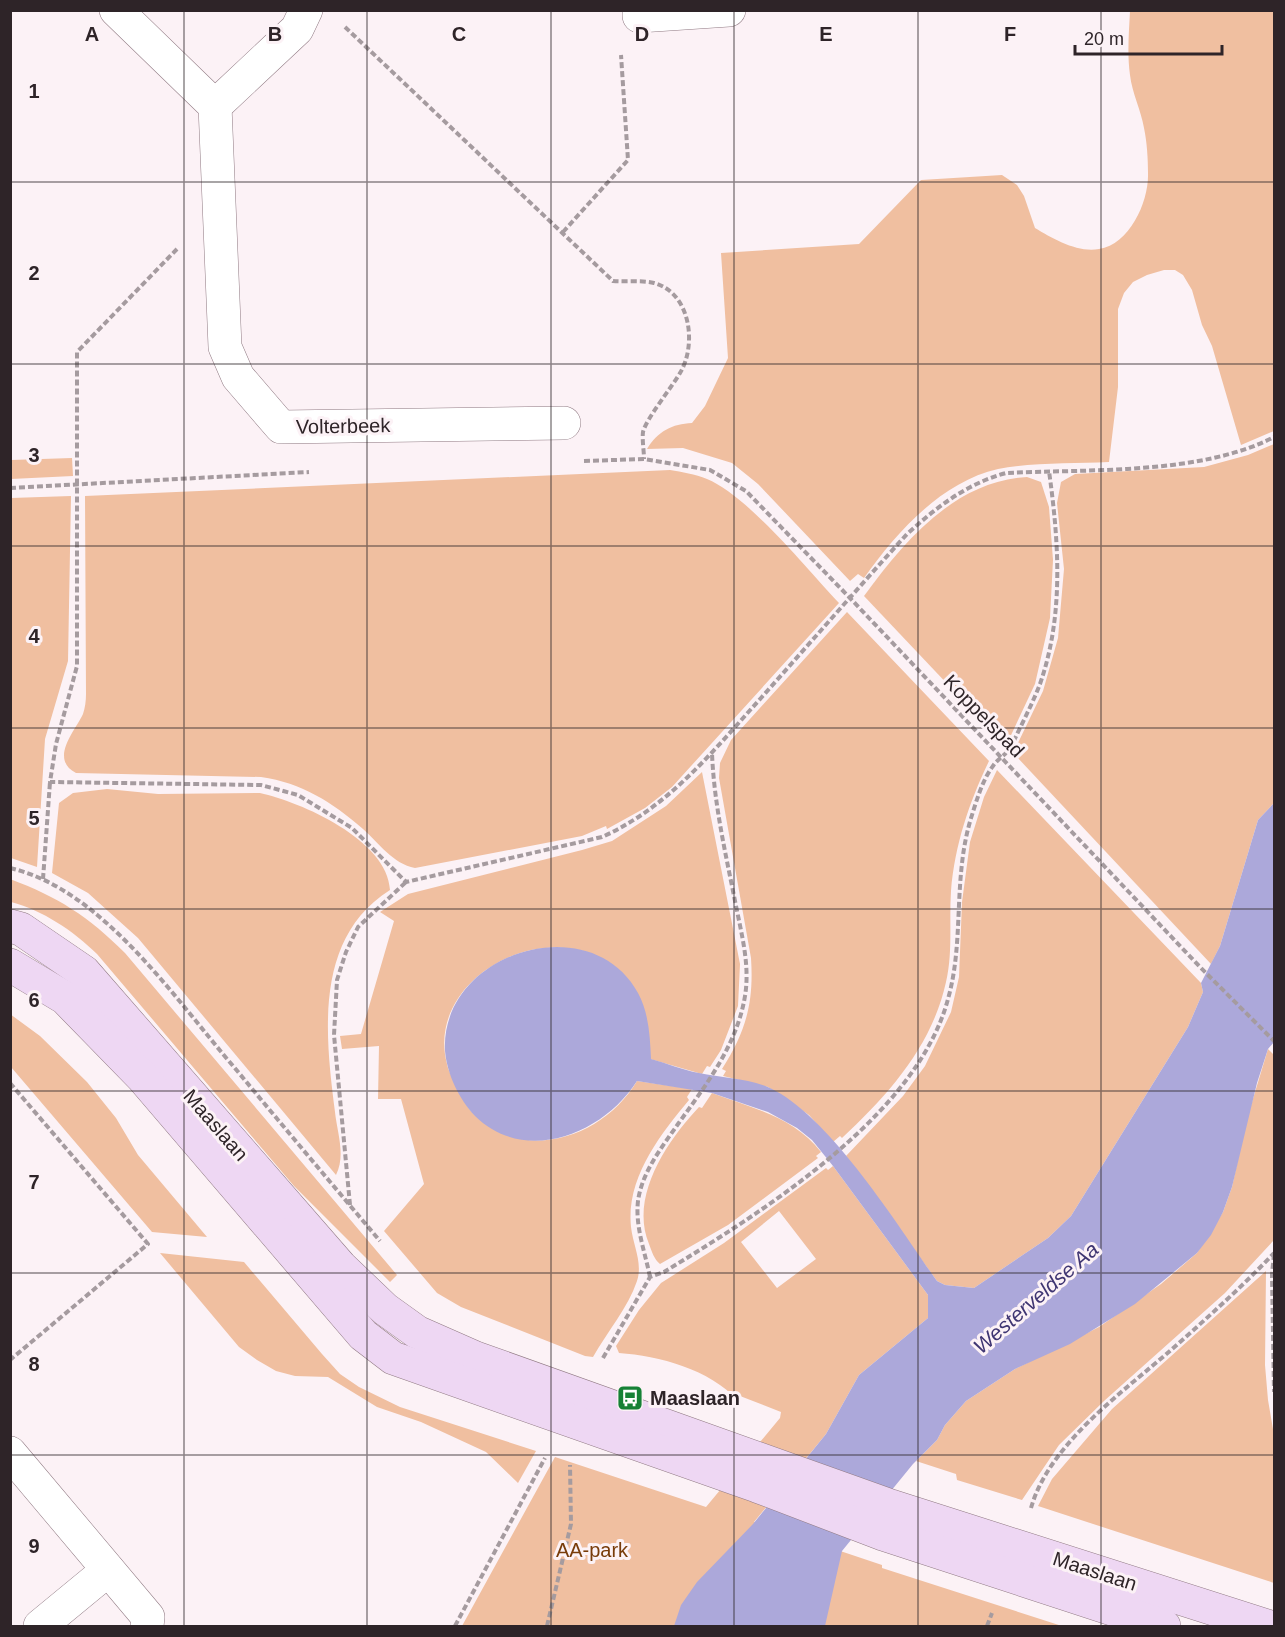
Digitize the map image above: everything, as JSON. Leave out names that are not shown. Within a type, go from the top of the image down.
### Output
[{"type":"street","points":[[116,10],[215,106],[297,29],[306,10]]},
{"type":"street","points":[[639,13],[729,10]]},
{"type":"street","name":"Volterbeek","points":[[215,106],[225,347],[238,377],[281,427],[564,423]]},
{"type":"street","name":"Maaslaan","points":[[10,926],[21,929],[84,972],[294,1216],[341,1267],[385,1309],[417,1332],[468,1355],[569,1416]]},
{"type":"street","name":"Maaslaan","points":[[10,965],[65,998],[143,1078],[363,1335],[393,1358],[569,1416],[761,1474],[887,1520],[1010,1559],[1267,1626]]},
{"type":"street","points":[[10,1453],[148,1617],[147,1626]]},
{"type":"street","name":"Maaslaan","points":[[1010,1559],[1164,1626]]},
{"type":"street","points":[[40,1626],[108,1570]]},
{"type":"path","points":[[563,232],[628,160],[620,35],[639,13]]},
{"type":"path","points":[[337,20],[613,281],[655,284],[666,290],[685,312],[689,331],[689,350],[682,370],[644,430],[644,459]]},
{"type":"path","points":[[43,879],[50,782],[56,744],[77,666],[77,352],[219,205]]},
{"type":"path","points":[[350,1205],[334,1035],[337,980],[346,952],[358,927],[406,882],[602,837],[628,826],[650,812],[676,791],[712,753],[907,534],[955,495],[981,480],[1006,473],[1209,460],[1259,444],[1275,436]]},
{"type":"path","name":"Koppelspad","points":[[580,461],[644,459],[710,470],[746,491],[1200,967],[1275,1041]]},
{"type":"path","points":[[455,1626],[569,1416],[650,1277],[664,1272],[704,1247],[818,1166],[850,1140],[898,1090],[919,1063],[937,1029],[948,1000],[955,969],[959,880],[963,848],[982,787],[993,766],[1010,749],[1040,684],[1053,636],[1058,564],[1049,471]]},
{"type":"path","points":[[10,488],[313,472]]},
{"type":"path","points":[[650,1277],[640,1236],[638,1199],[646,1175],[659,1150],[718,1066],[742,1016],[747,976],[746,958],[713,787],[712,753]]},
{"type":"path","points":[[50,782],[261,785],[298,795],[352,828],[406,882]]},
{"type":"path","points":[[10,868],[43,879],[80,900],[131,946],[387,1249]]},
{"type":"path","points":[[10,1083],[148,1244],[10,1360]]},
{"type":"path","points":[[1274,1253],[1272,1285],[1275,1392]]},
{"type":"path","points":[[987,1626],[1010,1559],[1028,1519],[1036,1491],[1068,1445],[1135,1380],[1247,1282],[1274,1253]]},
{"type":"path","points":[[547,1626],[571,1524],[569,1416]]},
{"type":"green space","points":[[1130,11],[1274,11],[1274,431],[1241,445],[1212,346],[1202,325],[1192,290],[1183,275],[1175,270],[1164,270],[1133,282],[1124,293],[1118,309],[1118,387],[1109,462],[1025,465],[998,469],[977,476],[939,497],[905,527],[864,578],[858,574],[850,581],[758,484],[732,463],[683,448],[647,449],[656,437],[666,430],[692,423],[705,406],[728,358],[721,253],[859,244],[921,180],[1002,175],[1017,185],[1024,196],[1035,228],[1066,244],[1083,249],[1099,249],[1120,239],[1141,208],[1148,173],[1145,133],[1129,67]]},
{"type":"green space","points":[[1274,444],[1274,803],[1258,820],[1220,946],[1211,964],[1016,756],[1017,745],[1043,691],[1058,638],[1064,569],[1057,503],[1061,482],[1075,474],[1204,467],[1248,455]]},
{"type":"green space","points":[[72,458],[73,476],[11,479],[11,460]]},
{"type":"green space","points":[[670,470],[707,479],[740,501],[776,535],[839,603],[672,787],[645,808],[607,829],[606,826],[582,836],[415,868],[393,858],[340,810],[316,795],[290,784],[261,777],[76,773],[68,767],[64,753],[66,745],[83,714],[86,699],[85,496]]},
{"type":"green space","points":[[1027,477],[1041,482],[1049,507],[1053,560],[1050,618],[1035,684],[1006,746],[864,596],[914,535],[954,502],[1001,481]]},
{"type":"green space","points":[[71,496],[68,661],[45,739],[37,867],[11,858],[11,498]]},
{"type":"green space","points":[[847,612],[989,761],[969,808],[956,857],[951,891],[946,982],[930,1027],[919,1048],[892,1086],[842,1138],[840,1136],[833,1142],[809,1115],[768,1087],[723,1076],[726,1071],[722,1069],[737,1042],[747,1016],[752,974],[719,778],[720,763],[731,740]]},
{"type":"green space","points":[[997,770],[1201,983],[1203,992],[1188,1027],[1071,1216],[1048,1238],[974,1288],[945,1285],[937,1281],[846,1156],[903,1096],[925,1066],[951,1012],[959,977],[962,902],[970,842],[984,797]]},
{"type":"green space","points":[[702,772],[740,964],[738,1006],[721,1050],[710,1067],[707,1066],[702,1074],[650,1059],[649,1035],[641,1013],[608,967],[599,958],[587,952],[568,948],[540,948],[517,954],[495,964],[476,978],[460,996],[449,1016],[444,1039],[448,1069],[471,1111],[498,1132],[520,1139],[543,1140],[565,1137],[586,1128],[606,1116],[623,1100],[637,1081],[692,1089],[687,1097],[689,1100],[647,1158],[634,1191],[631,1227],[639,1274],[633,1291],[593,1357],[585,1356],[461,1307],[437,1293],[384,1231],[424,1184],[401,1099],[378,1099],[379,1046],[342,1049],[340,1036],[361,1034],[394,921],[380,912],[408,894],[612,841],[666,806]]},
{"type":"green space","points":[[107,789],[158,794],[260,793],[277,798],[319,814],[340,826],[375,855],[386,872],[390,890],[365,910],[348,934],[337,961],[330,990],[328,1020],[331,1082],[341,1152],[336,1175],[138,938],[88,893],[52,873],[59,803],[73,793]]},
{"type":"green space","points":[[10,879],[72,909],[98,928],[125,953],[397,1275],[390,1282],[294,1186],[97,954],[57,922],[11,902]]},
{"type":"green space","points":[[10,1014],[40,1036],[87,1082],[116,1118],[138,1155],[207,1237],[152,1232],[11,1067]]},
{"type":"green space","points":[[1268,1049],[1274,1055],[1274,1240],[1225,1293],[1104,1401],[1059,1445],[1022,1500],[957,1480],[956,1474],[916,1461],[937,1440],[945,1425],[966,1401],[1015,1369],[1099,1327],[1161,1284],[1197,1253],[1223,1212],[1232,1187],[1246,1122]]},
{"type":"green space","points":[[712,1093],[785,1122],[810,1140],[821,1152],[816,1156],[818,1158],[728,1225],[660,1264],[652,1253],[644,1226],[644,1207],[648,1188],[664,1152],[687,1120],[699,1107],[702,1108]]},
{"type":"green space","name":"AA-park","points":[[833,1166],[928,1295],[928,1318],[859,1375],[826,1434],[754,1522],[882,1565],[882,1568],[1062,1626],[462,1626],[555,1457],[706,1507],[780,1418],[781,1412],[740,1396],[738,1401],[713,1380],[699,1373],[651,1357],[619,1353],[616,1346],[639,1310],[661,1283],[724,1243],[826,1168],[828,1170]],"holes":[[[779,1211],[816,1259],[777,1288],[741,1242]]]},
{"type":"green space","points":[[160,1253],[244,1262],[340,1374],[359,1387],[400,1407],[536,1451],[518,1483],[486,1452],[421,1422],[377,1407],[328,1377],[295,1376],[276,1371],[257,1360],[239,1347]]},
{"type":"green space","points":[[1266,1271],[1265,1365],[1274,1435],[1274,1583],[1038,1506],[1052,1479],[1112,1409]]},
{"type":"water","name":"Westerveldse Aa","points":[[1274,803],[1274,1042],[1268,1049],[1257,1083],[1232,1187],[1211,1235],[1197,1253],[1135,1304],[1070,1344],[1015,1369],[966,1401],[945,1425],[937,1440],[913,1464],[842,1551],[825,1626],[674,1626],[681,1605],[697,1582],[753,1524],[826,1434],[859,1375],[928,1318],[928,1295],[812,1140],[797,1128],[768,1112],[712,1093],[637,1081],[623,1099],[605,1115],[585,1128],[563,1137],[540,1141],[517,1139],[495,1131],[475,1116],[464,1102],[451,1077],[446,1060],[445,1051],[450,1017],[466,988],[491,966],[522,952],[555,947],[587,951],[616,966],[642,1001],[648,1025],[651,1059],[693,1072],[762,1085],[793,1102],[816,1122],[861,1174],[937,1281],[945,1285],[974,1288],[1048,1238],[1071,1216],[1188,1027],[1203,992],[1201,983],[1220,946],[1258,820]]},
{"type":"place","name":"Maaslaan","points":[[630,1398]]}]
